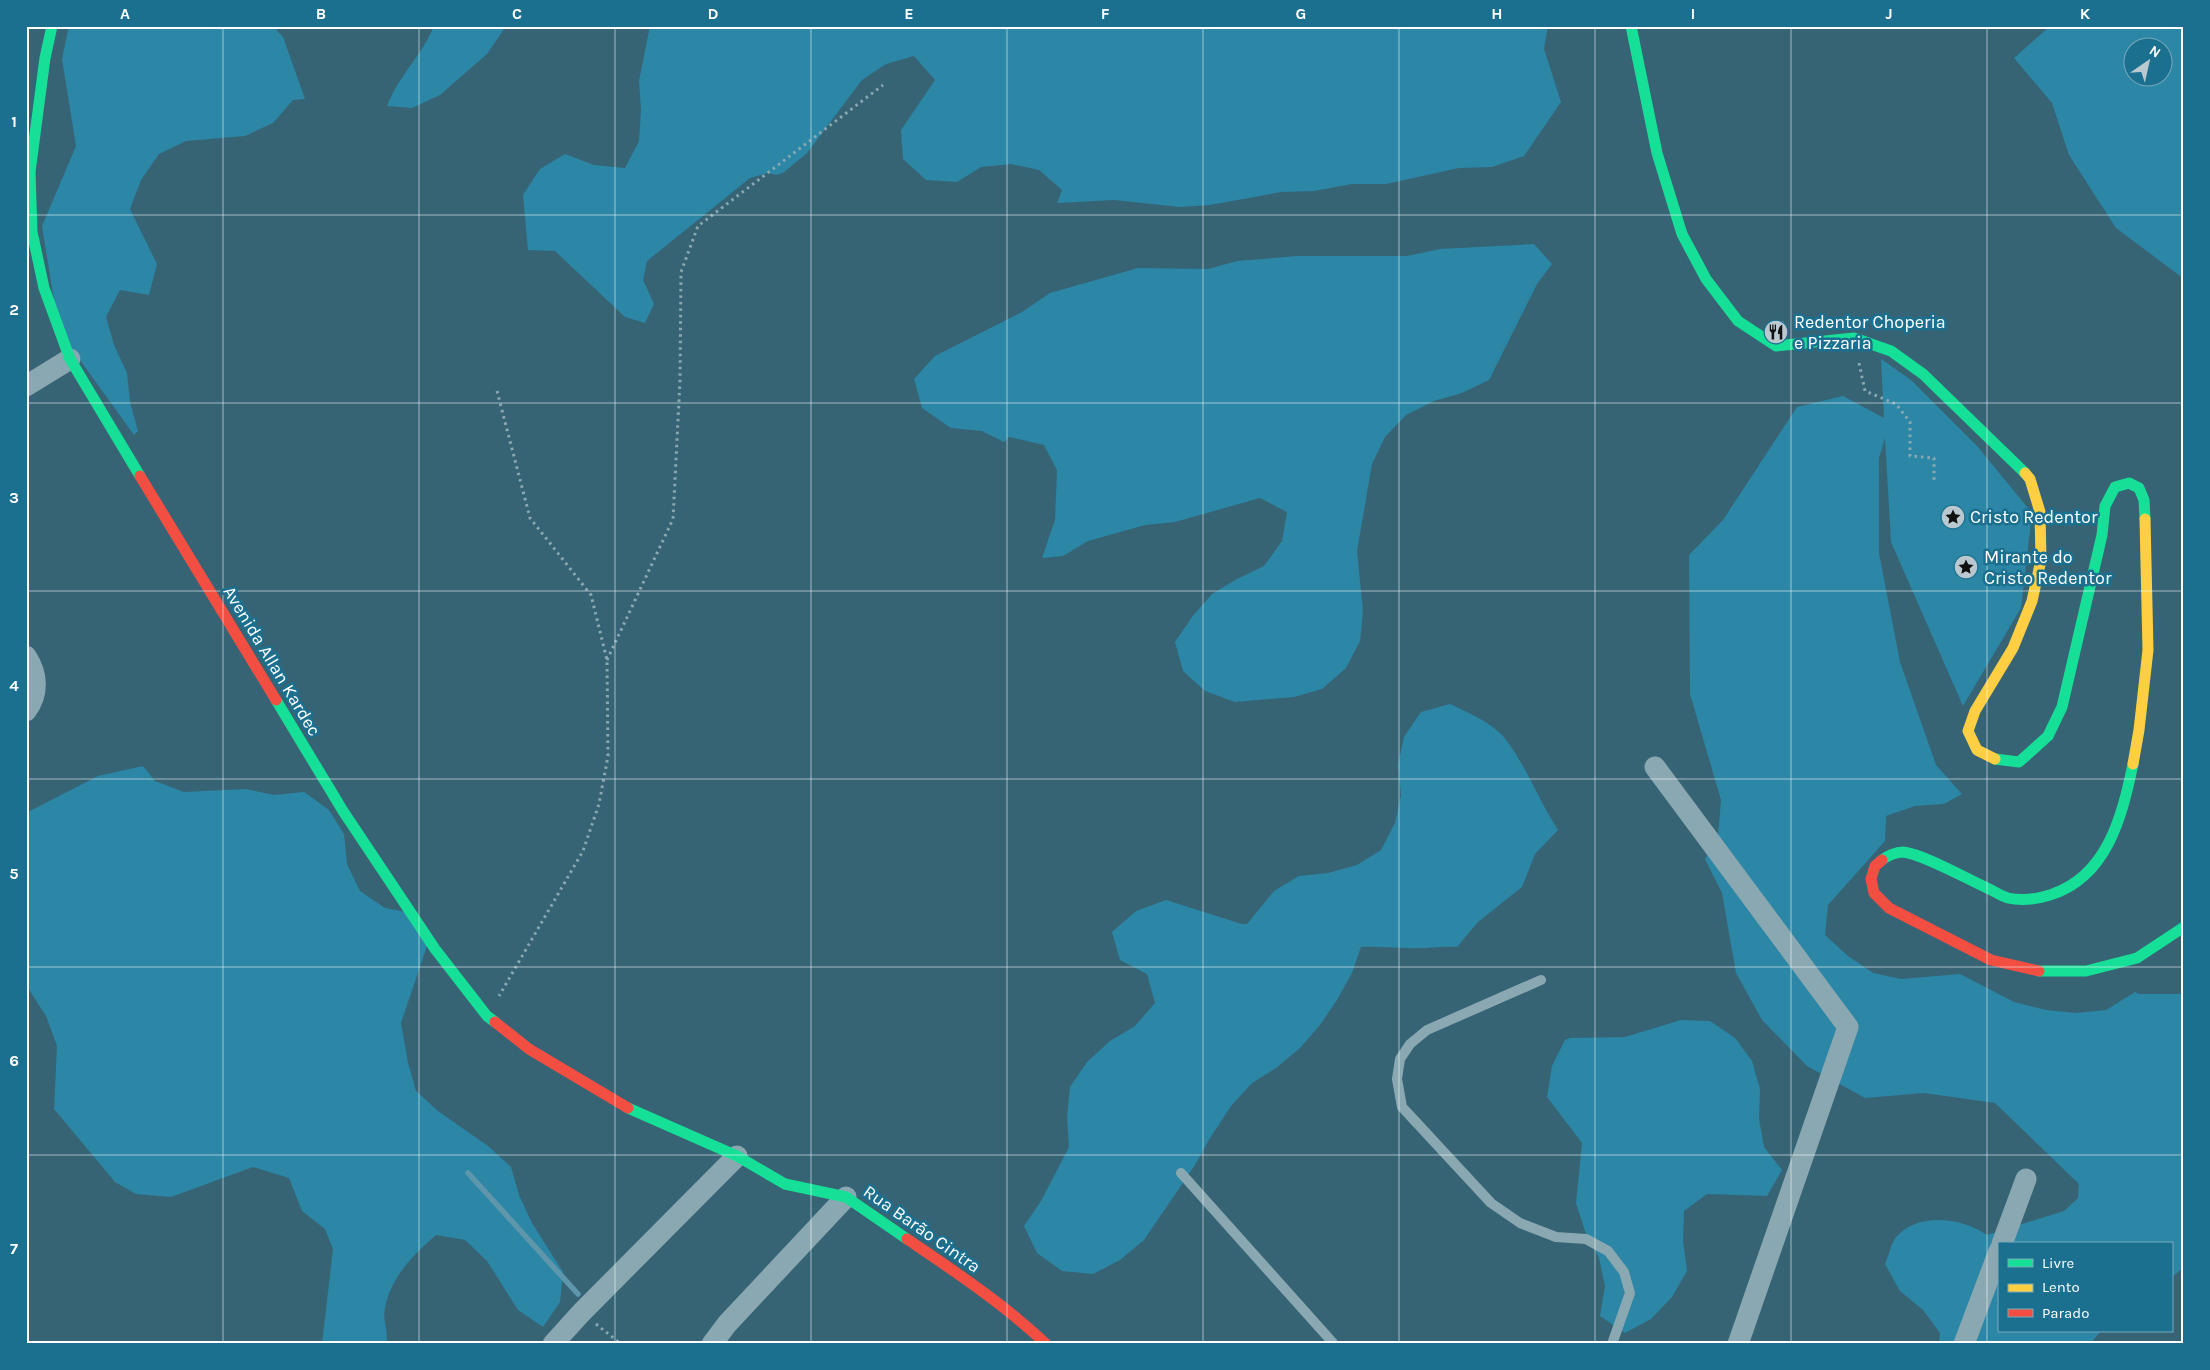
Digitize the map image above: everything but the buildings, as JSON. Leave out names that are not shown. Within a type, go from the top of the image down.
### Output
[{"type":"street","name":"Avenida Allan Kardec","points":[[52,26],[44,58],[30,172],[32,232],[44,288],[70,359],[343,811],[435,949],[487,1016],[529,1048],[632,1110],[737,1156]]},
{"type":"street","points":[[1631,26],[1657,153],[1682,234],[1706,279],[1738,321],[1776,346],[1854,338],[1891,351],[1923,374],[2007,454],[2030,479],[2040,512],[2041,560],[2032,601],[2013,648],[1973,718],[1968,731],[1977,750],[1994,759],[2019,762],[2048,736],[2062,707],[2102,535],[2105,506],[2115,487],[2129,483],[2139,488],[2144,500],[2148,650],[2139,730],[2125,804],[2110,840],[2093,869],[2063,890],[2038,899],[2008,898],[1926,860],[1902,852],[1886,856],[1875,866],[1871,879],[1874,893],[1889,908],[1992,960],[2042,972],[2086,971],[2137,958],[2184,927]]},
{"type":"street","points":[[26,386],[70,359]]},
{"type":"street","points":[[26,656],[37,682],[33,702],[26,711]]},
{"type":"street","points":[[1655,767],[1848,1027],[1738,1344]]},
{"type":"street","points":[[553,1344],[581,1313],[737,1156]]},
{"type":"street","name":"Rua Barão Cintra","points":[[737,1156],[785,1184],[846,1197],[951,1269],[1030,1329],[1046,1344]]},
{"type":"street","points":[[2003,1242],[2026,1179]]},
{"type":"street","points":[[712,1344],[727,1324],[846,1197]]},
{"type":"street","points":[[1964,1344],[1998,1254]]},
{"type":"lane","points":[[1541,980],[1428,1030],[1410,1044],[1400,1059],[1397,1079],[1402,1107],[1491,1202],[1520,1223],[1556,1237],[1586,1239],[1608,1251],[1624,1272],[1630,1294],[1612,1344]]},
{"type":"lane","points":[[1181,1173],[1334,1344]]},
{"type":"path","points":[[607,660],[673,519],[680,380],[681,272],[698,226],[883,86]]},
{"type":"path","points":[[1854,338],[1865,392],[1896,404],[1910,422],[1910,456],[1934,458],[1934,481]]},
{"type":"path","points":[[487,1016],[583,851],[599,804],[608,756],[607,660],[591,595],[530,518],[497,391]]},
{"type":"path","points":[[581,1313],[621,1344]]},
{"type":"shaded area","points":[[69,26],[273,26],[283,37],[305,99],[293,100],[273,123],[245,136],[186,141],[159,154],[141,180],[130,209],[157,264],[149,295],[120,290],[106,317],[114,345],[127,373],[130,402],[138,431],[134,435],[59,331],[42,226],[76,146],[62,59]]},
{"type":"shaded area","points":[[434,26],[506,26],[487,54],[440,95],[412,108],[387,106],[397,85],[423,47]]},
{"type":"shaded area","points":[[650,26],[1548,26],[1544,49],[1561,102],[1524,156],[1492,167],[1459,168],[1386,184],[1352,184],[1314,191],[1281,192],[1210,205],[1180,207],[1114,200],[1057,203],[1062,190],[1039,170],[1011,164],[981,167],[957,182],[926,180],[903,159],[901,130],[935,80],[914,56],[886,64],[862,80],[807,153],[783,173],[776,175],[768,173],[750,178],[647,261],[643,280],[654,304],[645,323],[625,317],[555,251],[528,250],[523,195],[540,169],[565,154],[594,165],[625,168],[639,141],[641,110],[639,81]]},
{"type":"shaded area","points":[[2050,26],[2184,26],[2184,279],[2116,228],[2069,155],[2052,103],[2014,58]]},
{"type":"shaded area","points":[[1534,244],[1552,264],[1537,284],[1489,380],[1462,393],[1434,401],[1406,415],[1385,437],[1372,464],[1357,551],[1363,611],[1360,641],[1346,668],[1322,689],[1294,697],[1235,702],[1205,691],[1183,671],[1175,642],[1192,617],[1212,594],[1264,566],[1282,541],[1287,512],[1260,498],[1175,522],[1145,525],[1088,541],[1063,556],[1042,558],[1055,520],[1057,470],[1044,445],[1009,437],[1004,442],[982,431],[951,428],[922,408],[914,379],[935,356],[1022,312],[1050,293],[1138,268],[1208,269],[1237,261],[1298,256],[1407,256],[1440,249]]},
{"type":"shaded area","points":[[1881,359],[1911,380],[1978,447],[2032,513],[2021,608],[1963,706],[1891,542],[1885,438],[1879,458],[1879,553],[1900,662],[1936,765],[1962,794],[1944,804],[1915,806],[1886,816],[1885,841],[1828,905],[1825,935],[1848,956],[1873,973],[1901,979],[1960,974],[2014,1002],[2046,1010],[2076,1013],[2106,1010],[2135,992],[2139,994],[2184,994],[2184,1267],[2172,1277],[2172,1242],[1998,1242],[1998,1332],[2100,1332],[2090,1344],[1939,1344],[1940,1333],[1923,1310],[1900,1291],[1885,1264],[1897,1236],[1906,1228],[1917,1223],[1941,1220],[1965,1225],[1987,1235],[2064,1211],[2078,1198],[2079,1184],[1995,1103],[1924,1093],[1865,1098],[1807,1066],[1762,1020],[1736,973],[1722,893],[1705,859],[1718,836],[1721,800],[1690,694],[1689,555],[1723,520],[1797,407],[1843,396],[1884,418]]},
{"type":"shaded area","points":[[1450,704],[1485,722],[1503,736],[1518,758],[1558,830],[1535,854],[1522,887],[1478,922],[1457,947],[1361,947],[1352,973],[1320,1025],[1300,1048],[1276,1068],[1252,1083],[1231,1106],[1195,1165],[1144,1240],[1120,1260],[1093,1274],[1062,1271],[1037,1253],[1024,1226],[1041,1201],[1069,1147],[1067,1117],[1070,1087],[1087,1062],[1110,1041],[1135,1026],[1155,1003],[1147,974],[1120,960],[1112,932],[1136,911],[1166,900],[1247,924],[1274,891],[1299,876],[1328,873],[1357,865],[1381,850],[1395,823],[1401,795],[1398,765],[1404,737],[1421,712]]},
{"type":"shaded area","points":[[143,766],[155,781],[184,792],[246,789],[274,795],[304,792],[329,810],[344,834],[347,864],[360,891],[385,908],[416,914],[429,940],[401,1023],[408,1063],[416,1091],[438,1111],[488,1146],[511,1167],[519,1195],[532,1223],[563,1272],[560,1302],[543,1327],[518,1310],[487,1261],[465,1240],[436,1235],[404,1267],[392,1286],[384,1312],[387,1335],[386,1344],[322,1344],[333,1249],[325,1229],[302,1211],[289,1178],[253,1167],[171,1197],[136,1194],[115,1182],[54,1109],[57,1046],[46,1016],[26,985],[26,813],[98,776]]},
{"type":"shaded area","points":[[1681,1020],[1710,1021],[1735,1038],[1752,1061],[1760,1089],[1759,1119],[1764,1147],[1782,1170],[1767,1196],[1707,1194],[1684,1211],[1683,1241],[1687,1271],[1672,1297],[1651,1319],[1625,1333],[1600,1316],[1605,1286],[1599,1258],[1585,1231],[1576,1203],[1582,1143],[1547,1097],[1552,1066],[1565,1040],[1570,1038],[1625,1037]]},
{"type":"waterway","points":[[468,1173],[578,1294]]},
{"type":"traffic: fast","points":[[52,26],[45,58],[30,172],[32,232],[44,288],[70,359],[140,476]]},
{"type":"traffic: fast","points":[[1631,26],[1657,153],[1682,234],[1706,279],[1738,321],[1776,346],[1854,338],[1891,351],[1923,374],[2025,473]]},
{"type":"traffic: fast","points":[[1995,759],[2019,762],[2048,736],[2062,707],[2102,535],[2105,506],[2115,487],[2129,483],[2139,488],[2144,500],[2145,519]]},
{"type":"traffic: fast","points":[[276,700],[343,811],[435,949],[487,1016],[495,1022]]},
{"type":"traffic: fast","points":[[1882,860],[1903,852],[1922,857],[2008,898],[2029,899],[2050,895],[2069,886],[2085,874],[2098,860],[2109,843],[2117,824],[2133,764]]},
{"type":"traffic: fast","points":[[2039,971],[2086,971],[2137,958],[2184,927]]},
{"type":"traffic: fast","points":[[628,1108],[737,1156],[785,1184],[846,1197],[907,1239]]},
{"type":"traffic: slow","points":[[1995,759],[1977,750],[1968,731],[1975,711],[2013,648],[2032,601],[2041,560],[2040,512],[2030,479],[2025,473]]},
{"type":"traffic: slow","points":[[2133,764],[2139,730],[2148,650],[2145,519]]},
{"type":"traffic: jam","points":[[140,476],[276,700]]},
{"type":"traffic: jam","points":[[1882,860],[1875,866],[1871,879],[1874,893],[1889,908],[1991,960],[2039,971]]},
{"type":"traffic: jam","points":[[495,1022],[529,1049],[628,1108]]},
{"type":"traffic: jam","points":[[907,1239],[996,1302],[1046,1344]]},
{"type":"place","name":"Redentor Choperia e Pizzaria","points":[[1776,332]]},
{"type":"place","name":"Cristo Redentor","points":[[1953,517]]},
{"type":"place","name":"Mirante do Cristo Redentor","points":[[1966,567]]}]
